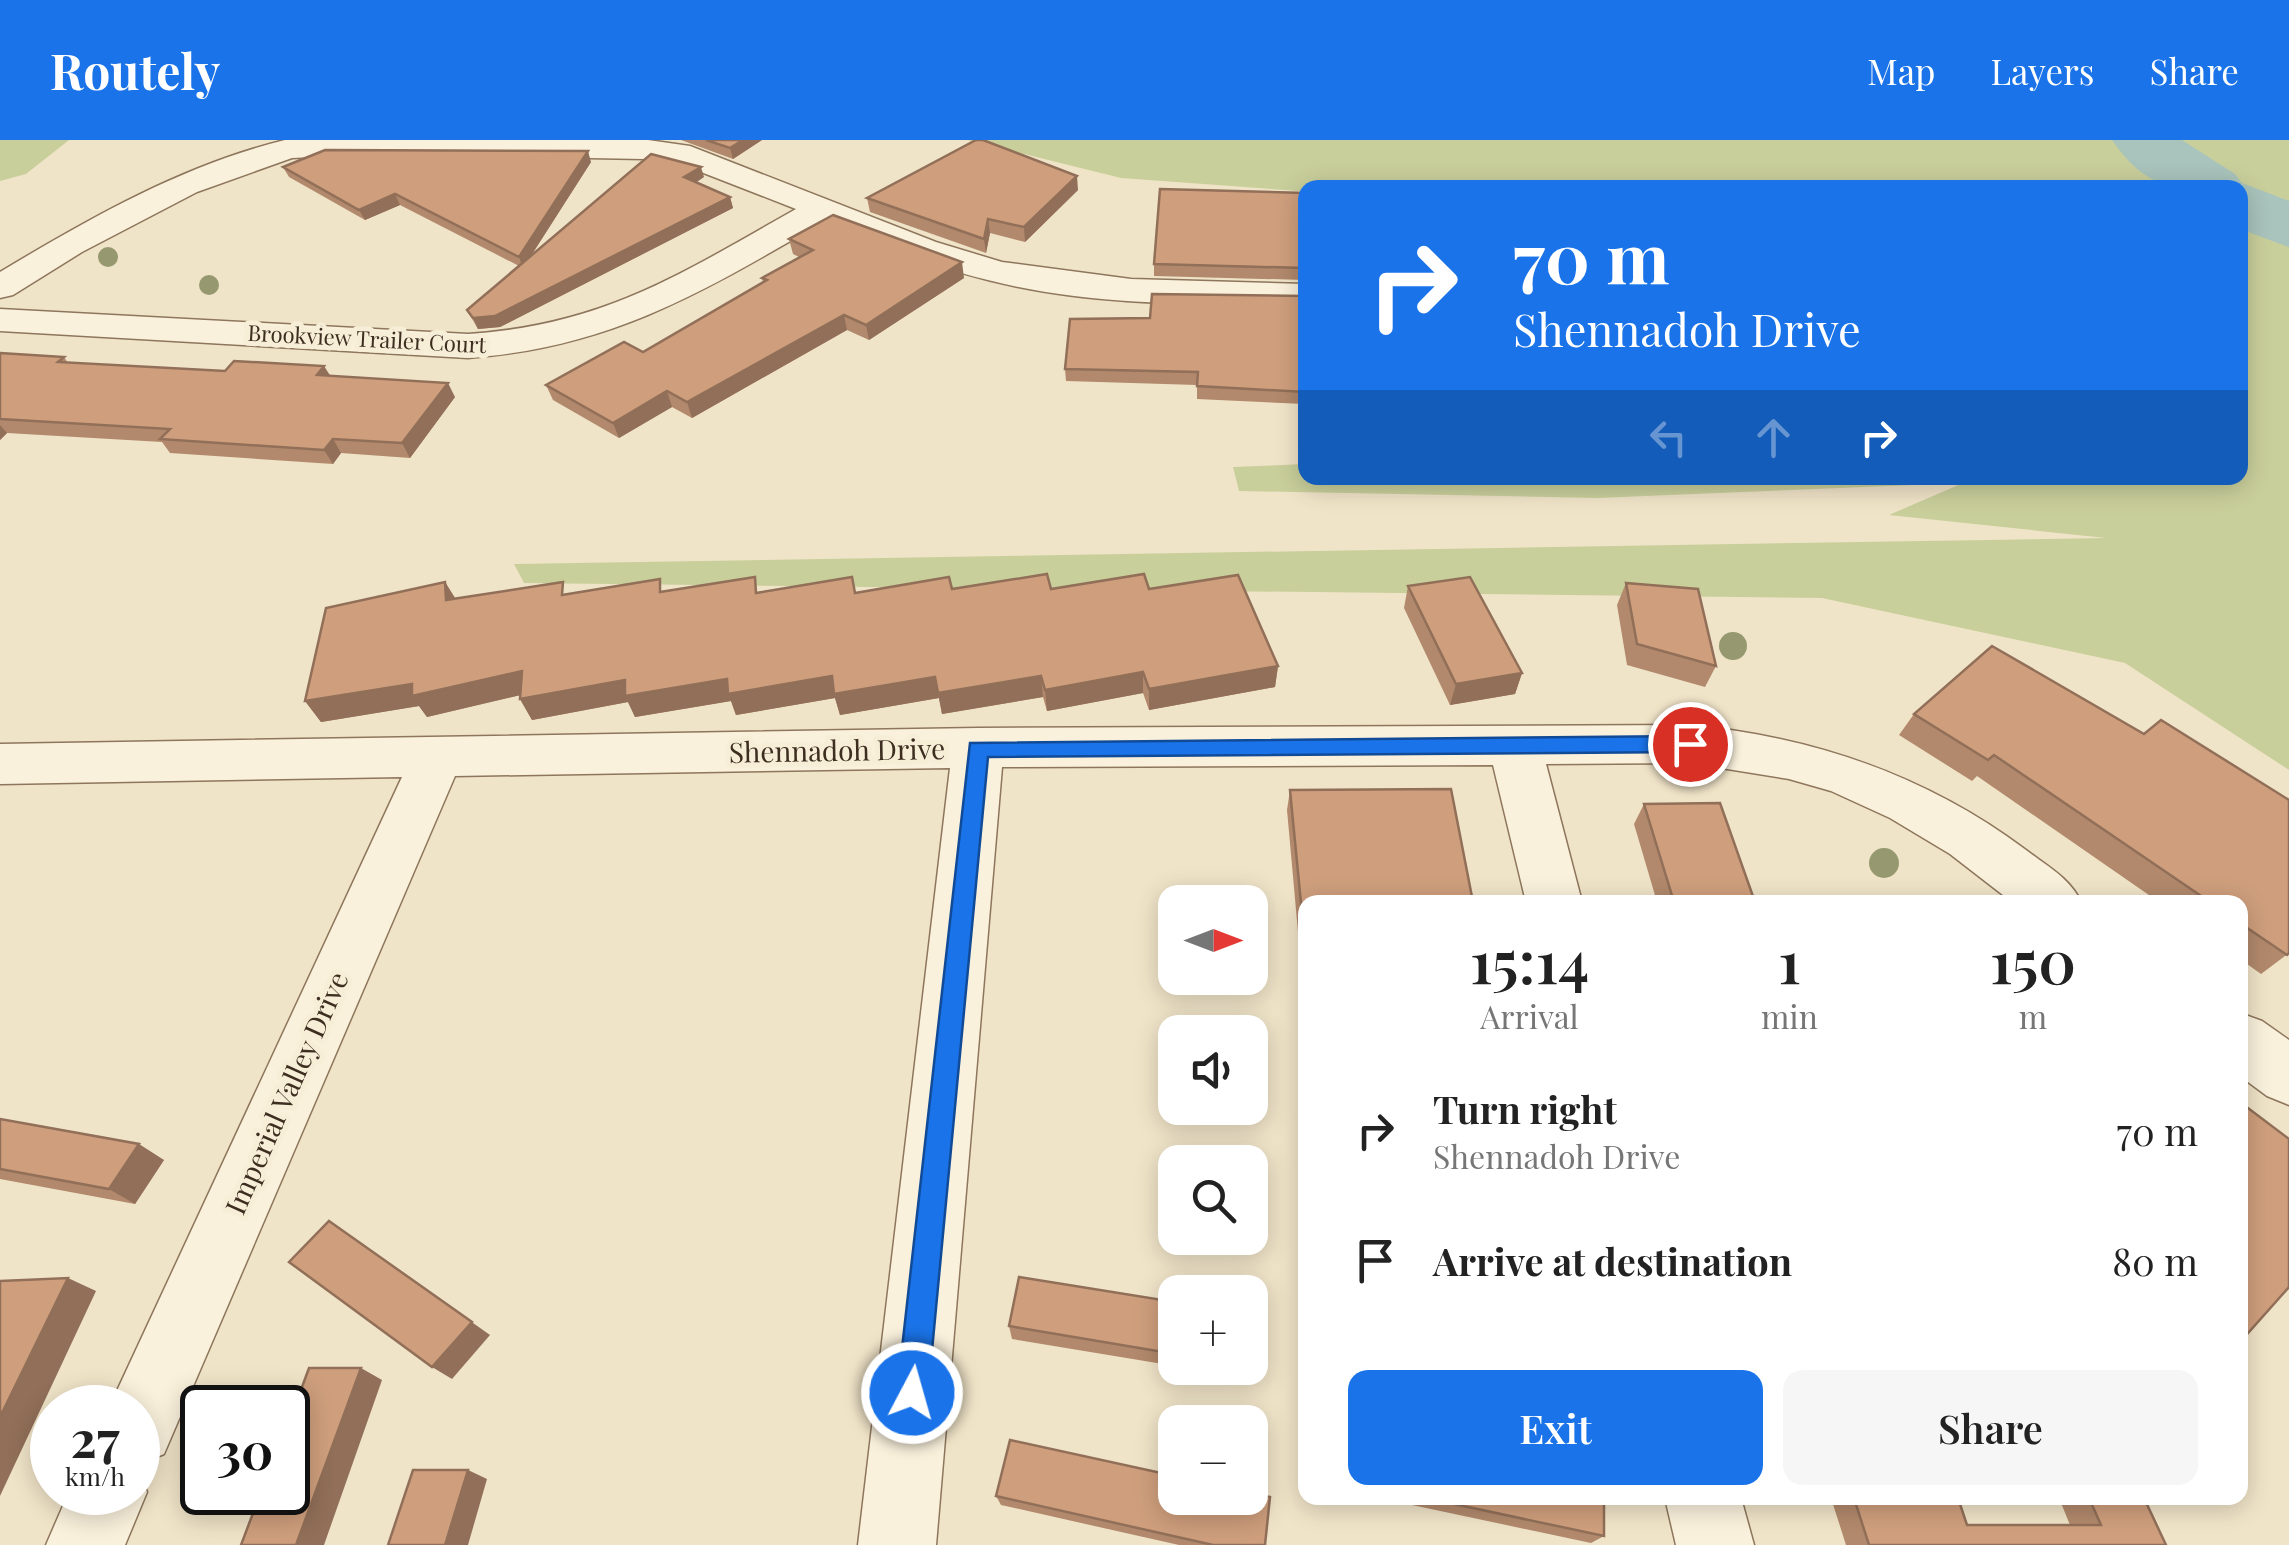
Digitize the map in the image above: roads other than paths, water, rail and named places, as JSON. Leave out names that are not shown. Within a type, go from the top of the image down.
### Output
[{"type":"street","points":[[0,287],[185,185],[288,144],[378,144],[644,149],[690,156],[944,258],[1029,278],[1138,289],[1298,295]]},
{"type":"street","name":"Brookview Trailer Court","points":[[0,320],[514,346],[566,336],[644,309],[823,208]]},
{"type":"street","name":"Shennadoh Drive","points":[[0,764],[978,748],[1690,744],[1759,750],[1859,779],[1942,821],[2043,895]]},
{"type":"street","points":[[1515,747],[1552,895]]},
{"type":"street","points":[[897,1545],[978,748]]},
{"type":"street","name":"Imperial Valley Drive","points":[[157,1385],[437,757]]},
{"type":"street","points":[[2248,1046],[2289,1076]]},
{"type":"street","points":[[1705,1505],[1715,1545]]},
{"type":"street","points":[[86,1545],[99,1515]]},
{"type":"waterway","points":[[2143,140],[2198,180]]},
{"type":"waterway","points":[[2248,207],[2289,227]]}]
